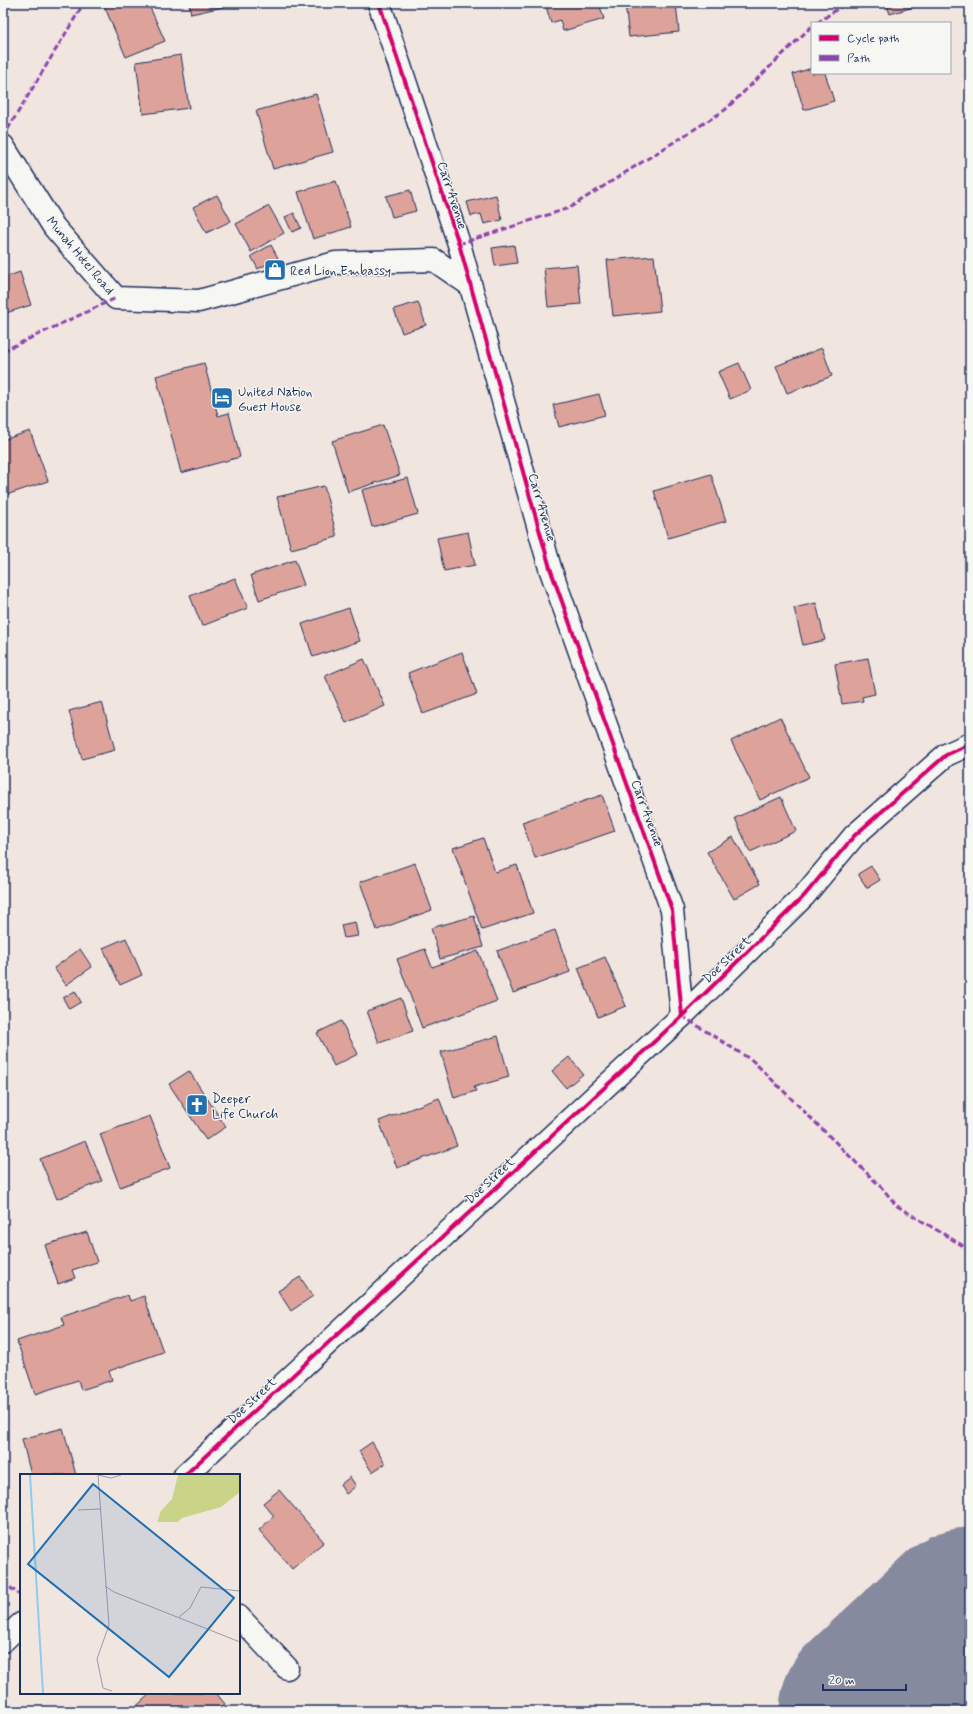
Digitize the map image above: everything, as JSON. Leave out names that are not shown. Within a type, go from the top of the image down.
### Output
[{"type":"street","name":"Carr Avenue","points":[[380,3],[459,244],[550,568],[672,910],[682,1016]]},
{"type":"street","name":"Munah Hotel Road","points":[[3,146],[54,227],[116,298],[199,301],[335,263],[434,260],[470,285]]},
{"type":"street","name":"Doe Street","points":[[186,1474],[682,1016],[804,896],[854,836],[946,755],[970,744]]},
{"type":"street","points":[[240,1618],[287,1668]]},
{"type":"street","points":[[3,1641],[20,1625]]},
{"type":"building","points":[[103,3],[148,3],[165,41],[126,57]]},
{"type":"building","points":[[189,3],[232,3],[232,5],[191,14]]},
{"type":"building","points":[[545,3],[599,3],[604,19],[563,31],[560,20],[551,23]]},
{"type":"building","points":[[625,3],[676,3],[679,32],[629,37]]},
{"type":"building","points":[[886,3],[927,3],[890,14]]},
{"type":"building","points":[[181,55],[189,108],[143,114],[136,62]]},
{"type":"building","points":[[811,68],[811,74],[825,74],[834,101],[804,110],[793,74]]},
{"type":"building","points":[[316,94],[333,152],[273,169],[256,111]]},
{"type":"building","points":[[336,181],[351,227],[313,239],[298,192]]},
{"type":"building","points":[[410,190],[416,211],[392,217],[386,196]]},
{"type":"building","points":[[217,195],[231,221],[206,233],[193,207]]},
{"type":"building","points":[[496,195],[502,220],[484,224],[481,214],[471,216],[467,202]]},
{"type":"building","points":[[269,206],[284,233],[251,252],[236,224]]},
{"type":"building","points":[[294,213],[301,228],[292,232],[285,217]]},
{"type":"building","points":[[271,245],[278,258],[258,269],[251,256]]},
{"type":"building","points":[[514,245],[517,263],[495,266],[492,248]]},
{"type":"building","points":[[654,256],[660,311],[613,316],[607,260]]},
{"type":"building","points":[[577,265],[581,304],[548,307],[544,268]]},
{"type":"building","points":[[20,272],[31,305],[3,314],[3,278]]},
{"type":"building","points":[[418,302],[426,325],[402,333],[394,309]]},
{"type":"building","points":[[822,348],[832,376],[787,393],[776,366]]},
{"type":"building","points":[[204,363],[218,416],[229,413],[240,457],[181,473],[156,376]]},
{"type":"building","points":[[739,363],[751,390],[730,399],[718,372]]},
{"type":"building","points":[[599,394],[605,415],[559,427],[553,405]]},
{"type":"building","points":[[383,425],[400,475],[348,492],[332,441]]},
{"type":"building","points":[[30,431],[48,481],[6,495],[3,487],[3,440]]},
{"type":"building","points":[[711,474],[726,521],[668,538],[654,491]]},
{"type":"building","points":[[408,478],[418,514],[372,527],[362,490]]},
{"type":"building","points":[[324,486],[337,537],[291,549],[277,497]]},
{"type":"building","points":[[468,532],[475,565],[444,571],[437,538]]},
{"type":"building","points":[[295,560],[304,585],[259,600],[251,575]]},
{"type":"building","points":[[235,578],[248,608],[202,626],[190,596]]},
{"type":"building","points":[[816,603],[825,640],[803,645],[794,608]]},
{"type":"building","points":[[349,608],[360,641],[313,657],[302,624]]},
{"type":"building","points":[[462,652],[477,694],[423,714],[408,673]]},
{"type":"building","points":[[868,658],[875,694],[862,697],[863,701],[842,704],[835,664]]},
{"type":"building","points":[[364,659],[385,706],[346,723],[325,676]]},
{"type":"building","points":[[102,702],[115,750],[82,759],[69,711]]},
{"type":"building","points":[[780,717],[809,777],[760,800],[731,741]]},
{"type":"building","points":[[602,795],[615,831],[535,858],[522,822]]},
{"type":"building","points":[[781,797],[796,831],[750,852],[735,818]]},
{"type":"building","points":[[733,837],[760,884],[734,899],[707,852]]},
{"type":"building","points":[[483,838],[495,872],[517,865],[533,913],[482,930],[453,848]]},
{"type":"building","points":[[415,863],[432,910],[377,930],[360,882]]},
{"type":"building","points":[[871,866],[880,880],[867,888],[858,874]]},
{"type":"building","points":[[474,916],[483,947],[440,959],[431,928]]},
{"type":"building","points":[[355,922],[358,936],[344,938],[341,925]]},
{"type":"building","points":[[555,930],[570,972],[513,993],[497,951]]},
{"type":"building","points":[[126,938],[142,975],[120,985],[103,948]]},
{"type":"building","points":[[80,949],[92,967],[66,985],[54,968]]},
{"type":"building","points":[[425,949],[432,967],[478,951],[497,1001],[422,1028],[397,959]]},
{"type":"building","points":[[605,957],[626,1006],[598,1017],[578,968]]},
{"type":"building","points":[[75,991],[81,1002],[69,1009],[63,998]]},
{"type":"building","points":[[401,998],[413,1031],[379,1043],[367,1011]]},
{"type":"building","points":[[341,1021],[358,1054],[334,1066],[317,1033]]},
{"type":"building","points":[[498,1036],[509,1077],[474,1087],[476,1091],[454,1098],[441,1052]]},
{"type":"building","points":[[569,1057],[583,1074],[566,1088],[552,1071]]},
{"type":"building","name":"Deeper Life Church","points":[[189,1071],[226,1127],[206,1140],[169,1084]]},
{"type":"building","points":[[439,1098],[457,1146],[397,1168],[379,1121]]},
{"type":"building","points":[[150,1116],[170,1168],[120,1187],[100,1134]]},
{"type":"building","points":[[85,1141],[102,1181],[57,1199],[40,1159]]},
{"type":"building","points":[[87,1232],[97,1262],[72,1270],[75,1278],[58,1284],[45,1245]]},
{"type":"building","points":[[300,1277],[313,1296],[291,1311],[278,1291]]},
{"type":"building","points":[[128,1295],[130,1301],[144,1296],[163,1352],[109,1371],[112,1380],[81,1390],[78,1380],[35,1394],[17,1341],[64,1325],[61,1317]]},
{"type":"building","points":[[63,1428],[76,1474],[31,1474],[22,1439]]},
{"type":"building","points":[[372,1442],[385,1464],[372,1472],[359,1451]]},
{"type":"building","points":[[350,1477],[356,1486],[346,1494],[340,1485]]},
{"type":"building","points":[[279,1490],[324,1542],[292,1569],[259,1530],[274,1516],[263,1503]]},
{"type":"building","points":[[150,1694],[217,1694],[225,1704],[217,1711],[131,1711]]},
{"type":"runway","points":[[873,1711],[970,1621]]},
{"type":"marked path","points":[[3,137],[84,3]]},
{"type":"marked path","points":[[818,22],[846,3]]},
{"type":"marked path","points":[[459,244],[569,208],[725,110],[811,27]]},
{"type":"marked path","points":[[3,351],[116,298]]},
{"type":"marked path","points":[[682,1016],[753,1061],[883,1189],[897,1206],[970,1250]]},
{"type":"marked path","points":[[3,1582],[20,1595]]},
{"type":"cycle path","points":[[379,3],[459,244],[550,568],[672,910],[682,1016]]},
{"type":"cycle path","points":[[186,1474],[682,1016],[804,896],[854,836],[946,755],[970,744]]},
{"type":"place","name":"Red Lion Embassy","points":[[275,270]]},
{"type":"place","name":"United Nation Guest House","points":[[222,398]]},
{"type":"place","name":"Deeper Life Church","points":[[197,1105]]}]
